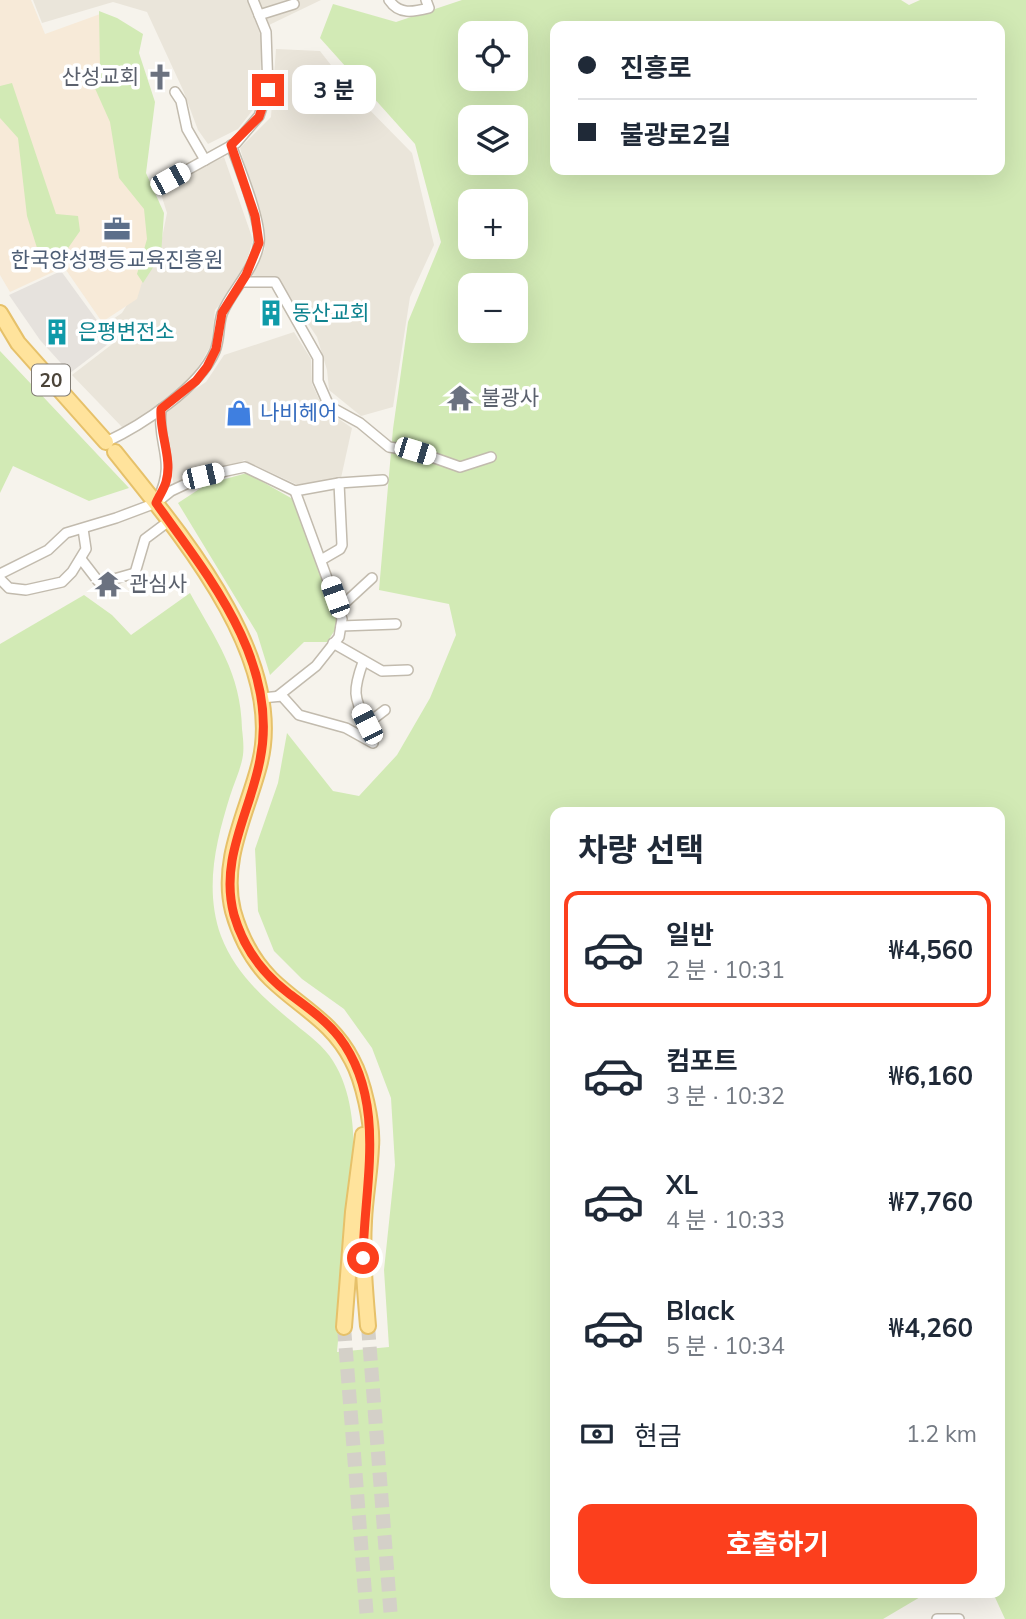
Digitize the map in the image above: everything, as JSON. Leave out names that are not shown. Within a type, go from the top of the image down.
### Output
[{"type":"main road","name":"20","points":[[0,313],[18,343],[111,447],[201,565],[230,614],[254,667],[262,698],[261,759],[236,836],[229,889],[233,912],[246,945],[260,967],[339,1037],[360,1078],[372,1144],[364,1217],[363,1258],[368,1326]]},
{"type":"main road","name":"20","points":[[344,1327],[353,1212],[367,1110]]},
{"type":"street","points":[[158,186],[231,145],[259,117],[268,90],[266,32],[253,0]]},
{"type":"street","points":[[389,2],[400,10],[411,12],[429,9],[426,0]]},
{"type":"street","points":[[259,15],[294,4]]},
{"type":"street","points":[[175,92],[181,101],[187,129],[205,160]]},
{"type":"street","points":[[111,447],[196,381],[207,367],[216,349],[222,313],[242,282],[259,243],[255,216],[231,145]]},
{"type":"street","points":[[242,282],[275,282],[318,358],[318,381],[329,406],[360,423],[389,447],[415,451],[460,467],[491,457]]},
{"type":"street","points":[[156,503],[166,482],[167,471],[161,409]]},
{"type":"street","points":[[83,529],[86,549],[72,572],[62,582],[26,590],[9,588],[0,577],[48,550],[66,533],[156,503],[171,491],[203,476],[245,467],[295,491],[340,483],[383,481]]},
{"type":"street","points":[[321,560],[342,545],[340,483]]},
{"type":"street","points":[[278,696],[316,666],[339,637],[342,619],[295,491]]},
{"type":"street","points":[[142,586],[135,573],[145,539],[169,521]]},
{"type":"street","points":[[81,559],[98,581],[135,573]]},
{"type":"street","points":[[338,606],[372,578]]},
{"type":"street","points":[[341,626],[396,624]]},
{"type":"street","points":[[333,643],[382,671],[408,670]]},
{"type":"street","points":[[363,662],[357,678],[356,702],[367,724]]},
{"type":"street","points":[[262,698],[282,696],[299,715],[354,732],[373,743]]},
{"type":"street","points":[[354,732],[385,710]]},
{"type":"street","points":[[937,1619],[959,1619]]},
{"type":"shaded area","points":[[0,0],[31,0],[45,34],[103,13],[107,59],[91,69],[149,205],[152,249],[137,299],[102,322],[64,267],[10,292],[0,275]]},
{"type":"shaded area","points":[[33,0],[247,0],[262,39],[259,102],[238,129],[208,144],[198,130],[183,90],[147,12],[113,2],[42,23]]},
{"type":"shaded area","points":[[258,0],[321,0],[269,25]]},
{"type":"shaded area","points":[[276,49],[320,51],[352,92],[412,153],[434,245],[410,297],[393,407],[361,416],[329,390],[327,370],[317,337],[279,280],[251,275],[265,249],[263,228],[240,148],[271,117]]},
{"type":"shaded area","points":[[224,157],[253,240],[241,281],[215,310],[211,345],[192,378],[151,411],[123,428],[72,375],[115,342],[107,323],[122,313],[159,253],[167,213],[159,188]]},
{"type":"shaded area","points":[[61,271],[112,341],[70,373],[40,340],[9,295]]},
{"type":"shaded area","points":[[294,332],[311,359],[312,384],[323,408],[352,428],[341,478],[298,485],[244,460],[201,486],[174,487],[163,410],[206,382],[224,355]]},
{"type":"green space","points":[[462,0],[901,0],[909,5],[920,0],[1026,0],[1026,1619],[1005,1619],[995,1598],[1005,1598],[1005,807],[550,807],[550,1598],[919,1598],[883,1619],[0,1619],[0,644],[84,595],[112,615],[131,635],[190,593],[218,642],[232,674],[241,709],[243,752],[225,813],[214,865],[213,901],[216,918],[227,949],[243,974],[273,1005],[325,1050],[344,1085],[352,1123],[354,1163],[337,1352],[389,1347],[384,1270],[395,1165],[391,1098],[372,1048],[344,1009],[302,979],[274,951],[258,911],[255,849],[278,783],[287,733],[333,791],[359,796],[397,755],[430,698],[456,635],[449,604],[379,590],[393,429],[408,322],[441,242],[415,144],[320,38],[333,4],[396,22]]},
{"type":"green space","points":[[99,11],[117,18],[143,34],[139,53],[155,102],[146,173],[164,213],[161,255],[143,283],[137,274],[147,239],[144,209],[119,178],[110,122],[89,75],[100,68]]},
{"type":"green space","points":[[12,83],[56,214],[78,216],[80,231],[59,261],[43,267],[27,216],[18,138],[0,118],[0,86]]},
{"type":"green space","points":[[0,351],[129,488],[89,501],[13,466],[0,493]]},
{"type":"green space","points":[[247,473],[298,502],[339,624],[327,642],[304,642],[270,675],[257,633],[178,503],[207,484]]},
{"type":"tunnel","points":[[368,1326],[391,1619]]},
{"type":"tunnel","points":[[344,1327],[367,1619]]},
{"type":"place","name":"산성교회","points":[[160,77]]},
{"type":"place","name":"한국양성평등교육진흥원","points":[[117,229]]},
{"type":"place","name":"동산교회","points":[[271,313]]},
{"type":"place","name":"은평변전소","points":[[57,332]]},
{"type":"place","name":"불광사","points":[[460,398]]},
{"type":"place","name":"나비헤어","points":[[239,413]]},
{"type":"place","name":"관심사","points":[[108,584]]},
{"type":"route","points":[[268,90],[259,117],[236,143],[231,145],[255,216],[259,243],[246,275],[222,313],[216,349],[207,367],[196,381],[161,409],[167,471],[166,482],[156,503],[201,565],[230,614],[259,682],[263,724],[261,759],[236,836],[230,868],[231,902],[238,928],[254,959],[271,979],[326,1023],[339,1037],[360,1078],[372,1144],[364,1217],[363,1258]]}]
